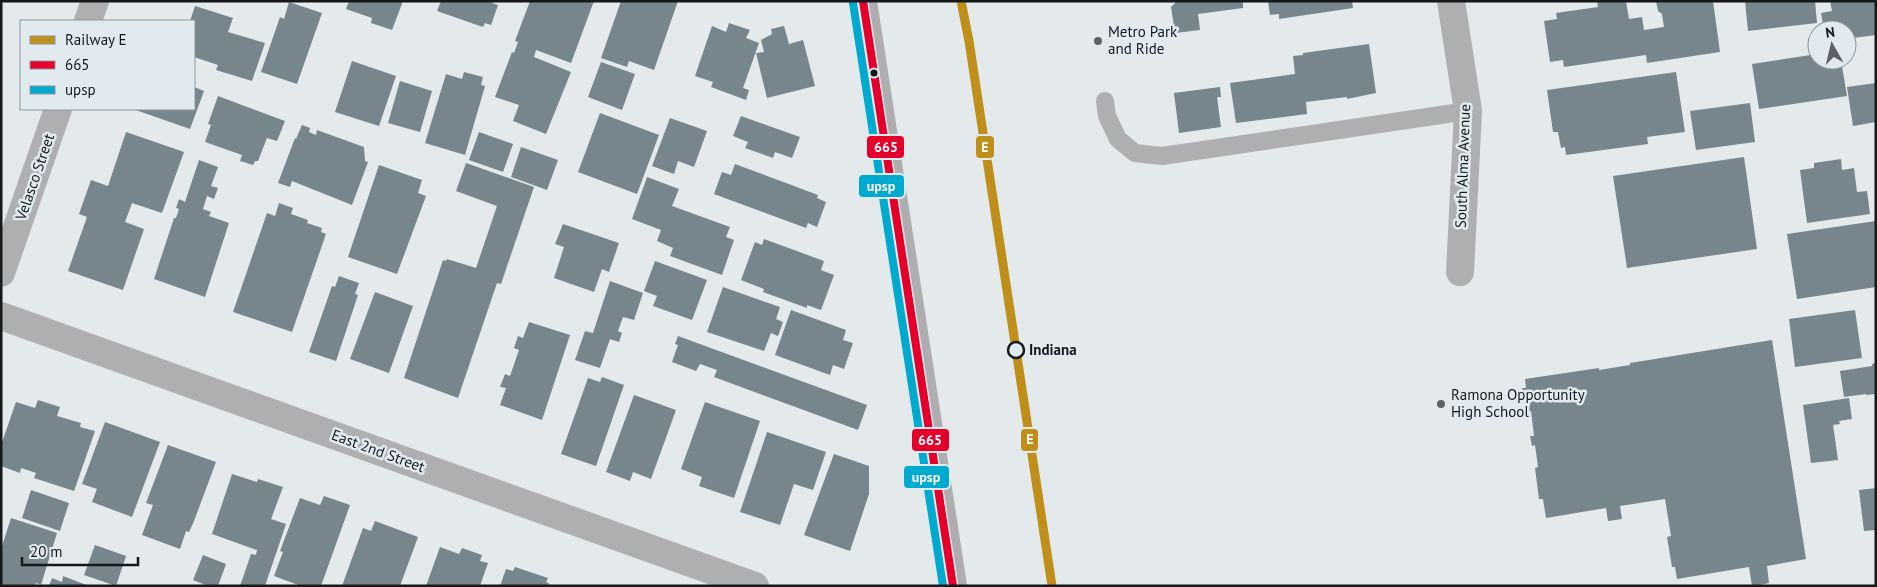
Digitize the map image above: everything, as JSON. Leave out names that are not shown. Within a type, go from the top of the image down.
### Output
[{"type":"street","points":[[88,20],[95,1]]},
{"type":"street","points":[[863,1],[954,586]]},
{"type":"street","name":"South Alma Avenue","points":[[1451,1],[1468,111],[1460,272]]},
{"type":"street","name":"Velasco Street","points":[[1,273],[58,110]]},
{"type":"street","name":"East 2nd Street","points":[[1,316],[756,586]]},
{"type":"lane","points":[[1105,101],[1107,116],[1118,139],[1135,154],[1162,156],[1468,111]]},
{"type":"building","points":[[349,1],[403,1],[392,30],[371,23],[372,18],[346,9]]},
{"type":"building","points":[[441,1],[492,1],[492,3],[498,5],[491,25],[485,23],[483,27],[437,11]]},
{"type":"building","points":[[530,1],[594,1],[571,63],[536,50],[534,57],[571,72],[546,134],[513,121],[519,105],[495,97],[512,52],[514,53],[518,42],[515,41]]},
{"type":"building","points":[[621,1],[678,1],[654,70],[629,61],[627,67],[601,58]]},
{"type":"building","points":[[1177,1],[1243,1],[1243,8],[1198,14],[1200,30],[1175,33],[1171,7]]},
{"type":"building","points":[[1268,1],[1352,1],[1353,8],[1279,19],[1279,14],[1270,15]]},
{"type":"building","points":[[1597,1],[1626,1],[1629,19],[1642,17],[1644,30],[1664,27],[1662,14],[1658,11],[1656,1],[1713,1],[1720,52],[1647,63],[1646,55],[1564,67],[1563,60],[1550,62],[1544,21],[1557,19],[1556,13],[1598,7]]},
{"type":"building","points":[[1745,1],[1815,1],[1817,20],[1807,20],[1807,24],[1748,31]]},
{"type":"building","points":[[1830,1],[1876,1],[1876,35],[1857,37],[1857,20],[1822,20],[1821,13],[1832,11]]},
{"type":"building","points":[[289,2],[322,13],[297,84],[261,72],[280,17],[284,19]]},
{"type":"building","points":[[195,6],[233,18],[228,32],[265,43],[252,81],[216,70],[218,65],[195,57],[195,20],[190,20]]},
{"type":"building","points":[[729,23],[750,30],[746,38],[759,43],[743,88],[749,90],[746,100],[711,87],[713,82],[695,76],[712,26],[726,32]]},
{"type":"building","points":[[784,26],[789,44],[803,40],[815,86],[767,98],[756,53],[764,52],[761,40],[772,34],[771,29]]},
{"type":"building","points":[[1369,44],[1376,93],[1347,99],[1347,97],[1306,102],[1307,114],[1236,123],[1230,83],[1295,74],[1293,56],[1303,55],[1303,53]]},
{"type":"building","points":[[1807,56],[1807,70],[1843,70],[1847,96],[1759,109],[1752,64]]},
{"type":"building","points":[[352,61],[396,76],[379,126],[335,112]]},
{"type":"building","points":[[601,62],[635,74],[622,110],[588,97]]},
{"type":"building","points":[[464,72],[483,77],[481,85],[485,86],[465,155],[425,143],[446,74],[462,79]]},
{"type":"building","points":[[1676,72],[1685,132],[1647,137],[1648,144],[1566,155],[1565,147],[1561,148],[1558,132],[1553,132],[1547,90]]},
{"type":"building","points":[[400,81],[432,91],[420,132],[388,123]]},
{"type":"building","points":[[1876,83],[1876,122],[1853,126],[1847,87]]},
{"type":"building","points":[[195,87],[204,91],[190,129],[136,110],[195,110]]},
{"type":"building","points":[[1220,87],[1221,97],[1217,97],[1221,127],[1179,133],[1174,93]]},
{"type":"building","points":[[218,96],[285,121],[277,141],[267,138],[258,161],[255,161],[253,165],[240,161],[242,155],[205,142],[211,125],[208,124]]},
{"type":"building","points":[[1750,103],[1755,142],[1696,150],[1690,111]]},
{"type":"building","points":[[600,113],[659,135],[637,194],[578,172]]},
{"type":"building","points":[[741,116],[800,137],[792,158],[775,152],[773,158],[745,148],[748,142],[733,136]]},
{"type":"building","points":[[670,118],[707,131],[694,167],[678,161],[674,174],[652,166]]},
{"type":"building","points":[[302,125],[310,128],[309,132],[316,135],[317,130],[364,147],[365,161],[368,162],[352,205],[292,181],[290,187],[278,183]]},
{"type":"building","points":[[126,132],[184,152],[162,213],[132,203],[125,222],[144,229],[123,290],[68,271],[87,217],[79,214],[91,180],[108,186]]},
{"type":"building","points":[[479,132],[513,144],[503,172],[469,160]]},
{"type":"building","points":[[521,147],[558,160],[547,190],[511,177]]},
{"type":"building","points":[[1744,157],[1757,249],[1627,268],[1613,176]]},
{"type":"building","points":[[1841,159],[1842,170],[1854,168],[1857,192],[1867,191],[1870,214],[1807,223],[1800,170],[1814,168],[1814,163]]},
{"type":"building","points":[[199,160],[218,167],[211,186],[218,188],[214,199],[207,196],[203,209],[211,212],[209,216],[229,223],[205,297],[154,279],[174,218],[176,218],[179,209],[176,208],[179,199],[185,202]]},
{"type":"building","points":[[466,163],[534,187],[501,284],[497,283],[458,398],[404,378],[443,260],[446,261],[447,259],[476,268],[497,206],[456,191]]},
{"type":"building","points":[[735,164],[818,195],[817,198],[826,202],[817,227],[808,223],[806,228],[714,194],[722,172],[731,175]]},
{"type":"building","points":[[379,165],[422,180],[418,193],[426,196],[397,274],[348,257]]},
{"type":"building","points":[[647,177],[679,189],[672,206],[730,227],[726,237],[734,240],[722,275],[670,256],[673,248],[657,241],[661,230],[632,219]]},
{"type":"building","points":[[279,203],[293,208],[291,214],[308,220],[307,223],[322,228],[321,232],[326,234],[292,332],[233,312],[267,213],[275,216]]},
{"type":"building","points":[[1876,221],[1876,287],[1797,299],[1787,234]]},
{"type":"building","points":[[563,224],[619,243],[609,272],[602,269],[594,292],[554,278],[564,247],[555,244]]},
{"type":"building","points":[[764,239],[824,261],[821,270],[834,275],[821,310],[807,305],[807,308],[763,292],[764,289],[741,280],[755,242],[762,245]]},
{"type":"building","points":[[655,261],[707,280],[692,320],[653,306],[657,296],[644,291]]},
{"type":"building","points":[[339,276],[359,283],[355,294],[358,295],[336,361],[309,352],[332,286],[335,287]]},
{"type":"building","points":[[610,281],[643,293],[634,320],[623,317],[618,331],[622,333],[619,342],[610,339],[600,368],[575,360],[585,331],[593,333]]},
{"type":"building","points":[[723,287],[780,307],[776,319],[783,322],[778,336],[771,333],[764,351],[707,332]]},
{"type":"building","points":[[375,292],[413,306],[389,373],[350,359]]},
{"type":"building","points":[[791,310],[846,330],[843,340],[853,343],[844,369],[833,365],[830,375],[775,355]]},
{"type":"building","points":[[1855,310],[1862,358],[1795,367],[1789,319]]},
{"type":"building","points":[[529,322],[570,335],[542,420],[500,405],[506,388],[500,387],[505,374],[510,376],[519,350],[514,348],[518,336],[523,338]]},
{"type":"building","points":[[678,336],[867,405],[858,430],[714,377],[717,370],[700,364],[696,371],[672,362],[678,345],[675,344]]},
{"type":"building","points":[[1772,340],[1806,559],[1767,566],[1769,583],[1756,586],[1752,586],[1749,567],[1677,579],[1675,567],[1672,567],[1667,537],[1671,536],[1665,499],[1620,506],[1622,519],[1608,521],[1606,508],[1546,518],[1543,499],[1539,499],[1535,468],[1538,467],[1535,445],[1532,446],[1530,436],[1534,436],[1531,411],[1526,412],[1522,388],[1526,388],[1525,379],[1599,368],[1599,370],[1630,365],[1630,363]]},
{"type":"building","points":[[1876,363],[1876,394],[1844,397],[1840,371],[1872,366],[1872,364]]},
{"type":"building","points":[[602,377],[624,385],[596,466],[561,454],[588,378],[600,382]]},
{"type":"building","points":[[634,395],[676,410],[651,479],[633,472],[630,481],[606,472]]},
{"type":"building","points":[[1849,398],[1852,419],[1839,421],[1840,424],[1833,425],[1838,460],[1811,463],[1803,405]]},
{"type":"building","points":[[38,400],[60,407],[57,416],[81,423],[80,427],[95,431],[74,491],[34,478],[36,473],[21,468],[20,473],[1,466],[1,445],[16,402],[35,408]]},
{"type":"building","points":[[705,402],[760,421],[734,498],[699,486],[702,477],[681,469]]},
{"type":"building","points":[[105,422],[160,442],[132,517],[92,502],[97,489],[82,484]]},
{"type":"building","points":[[767,432],[826,452],[813,490],[794,484],[780,525],[740,512]]},
{"type":"building","points":[[168,445],[216,462],[194,521],[189,532],[186,531],[180,549],[142,535],[153,505],[146,503]]},
{"type":"building","points":[[834,454],[869,466],[869,494],[850,551],[804,535]]},
{"type":"building","points":[[232,474],[257,482],[258,479],[283,487],[271,519],[286,524],[265,586],[240,586],[251,554],[256,555],[257,550],[212,534]]},
{"type":"building","points":[[1876,488],[1876,530],[1864,531],[1859,490]]},
{"type":"building","points":[[31,490],[69,503],[60,531],[22,518]]},
{"type":"building","points":[[324,496],[350,505],[321,586],[301,586],[274,576],[283,552],[280,551],[300,498],[320,505]]},
{"type":"building","points":[[11,518],[57,533],[41,585],[36,583],[35,586],[1,586],[1,549]]},
{"type":"building","points":[[375,521],[418,537],[400,586],[342,586],[363,528],[371,531]]},
{"type":"building","points":[[95,545],[126,556],[116,586],[84,575]]},
{"type":"building","points":[[440,547],[459,554],[462,548],[482,555],[480,561],[488,563],[480,586],[426,586]]},
{"type":"building","points":[[203,555],[226,564],[218,586],[208,586],[193,580]]},
{"type":"building","points":[[515,567],[548,578],[546,582],[549,583],[548,586],[500,586],[506,569],[513,571]]},
{"type":"building","points":[[63,576],[89,586],[49,586],[52,578],[62,582]]},
{"type":"rail line","name":"E","points":[[961,1],[969,41],[1052,586]]},
{"type":"transit line","name":"665","points":[[863,1],[953,586]]},
{"type":"transit line","name":"upsp","points":[[853,3],[943,586]]},
{"type":"place","name":"Metro Park and Ride","points":[[1098,41]]},
{"type":"place","name":"Indiana","points":[[1016,350]]},
{"type":"place","name":"Ramona Opportunity High School","points":[[1441,404]]}]
